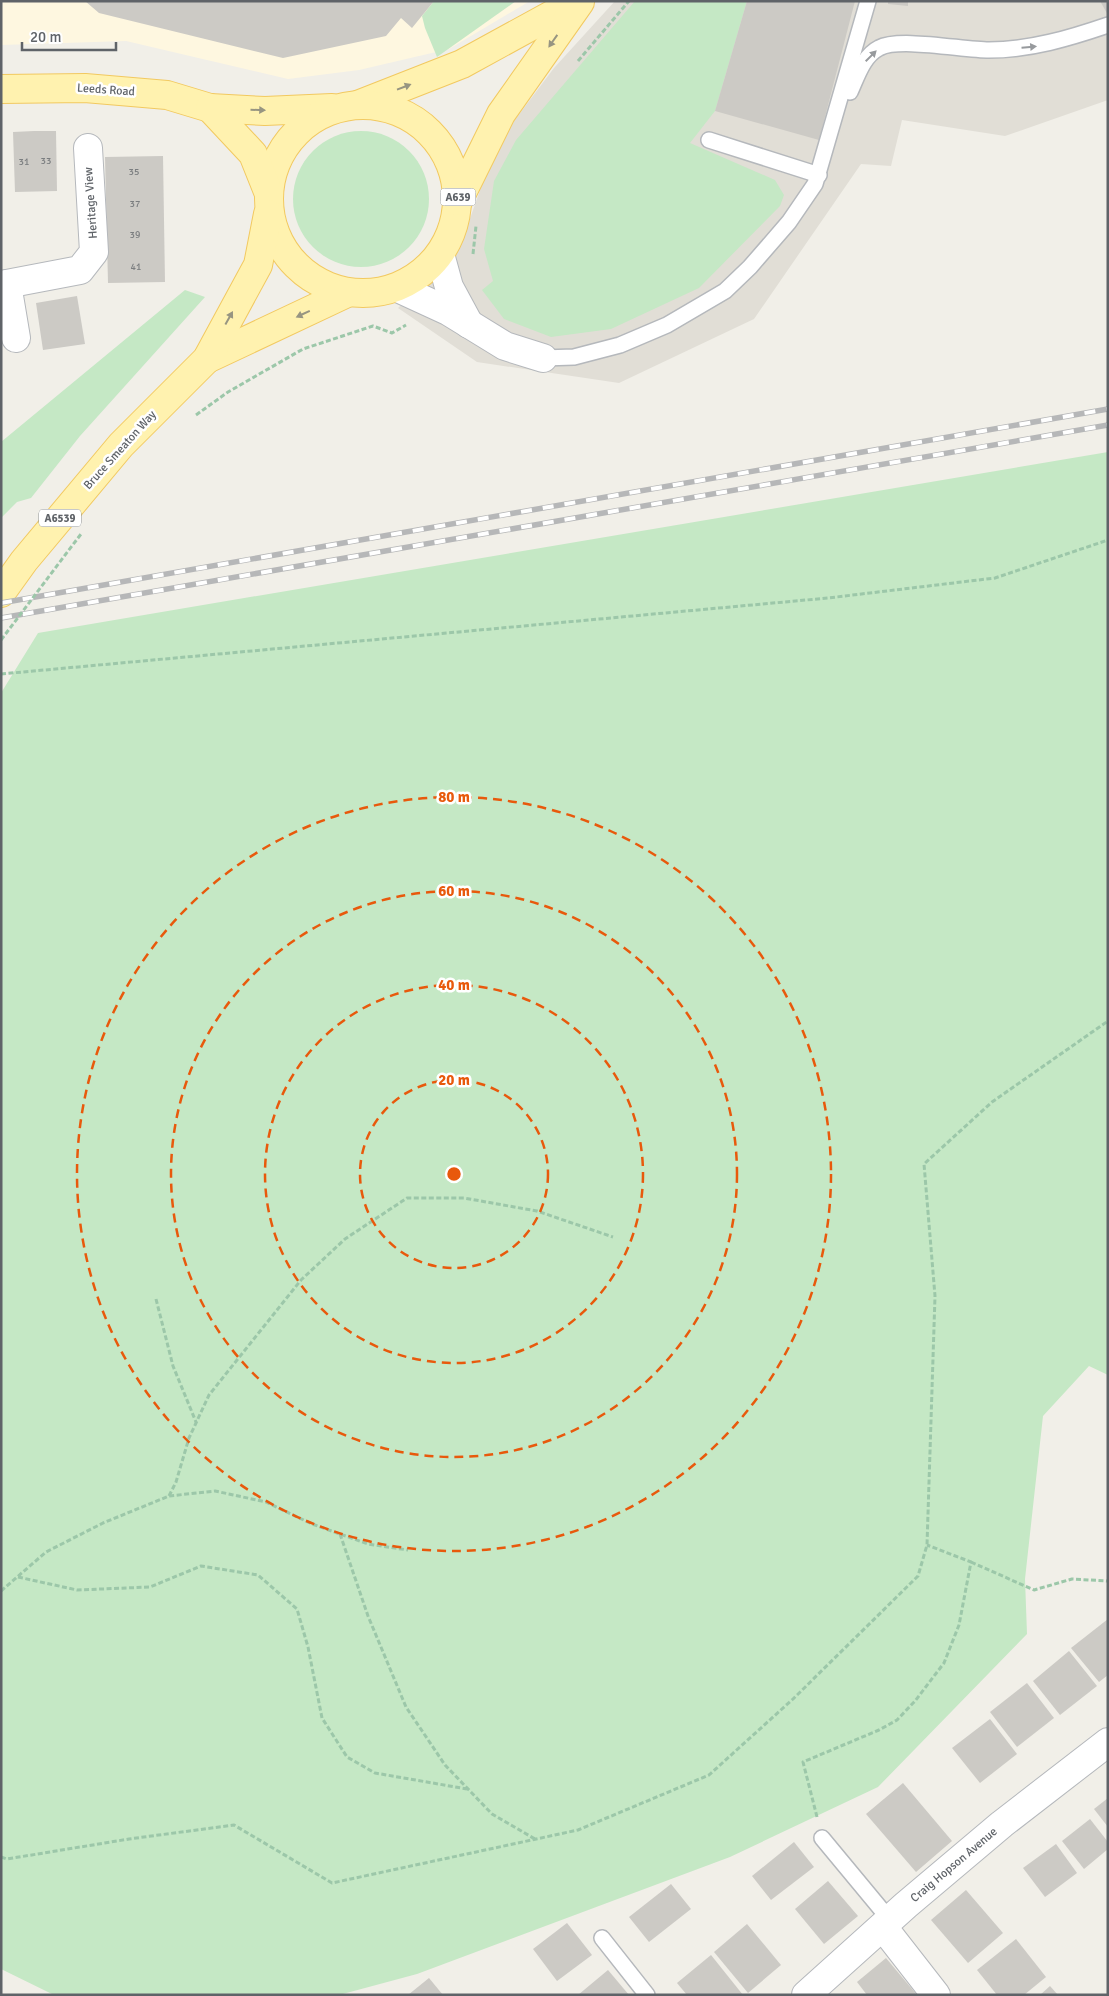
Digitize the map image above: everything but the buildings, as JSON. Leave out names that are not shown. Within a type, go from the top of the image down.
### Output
[{"type":"main road","name":"A639","points":[[349,106],[462,64],[577,1]]},
{"type":"main road","name":"A639","points":[[458,200],[501,114],[581,1]]},
{"type":"main road","name":"Leeds Road","points":[[1,88],[85,88],[167,95],[210,108],[264,111],[381,106],[414,119],[443,148],[454,172],[458,200],[455,222],[440,254],[425,271],[398,288],[370,294],[348,293],[319,283],[292,262],[277,240],[269,202],[253,154],[210,108]]},
{"type":"main road","name":"Leeds Road","points":[[269,202],[276,164],[289,141],[308,122],[349,106]]},
{"type":"main road","name":"Bruce Smeaton Way","points":[[1,593],[24,561],[121,445],[207,359],[258,265],[269,202]]},
{"type":"main road","name":"Bruce Smeaton Way","points":[[207,359],[348,293]]},
{"type":"street","name":"Heritage View","points":[[16,338],[4,285],[80,270],[94,252],[88,148]]},
{"type":"street","points":[[440,254],[449,288],[470,325]]},
{"type":"street","points":[[398,288],[448,311],[505,346],[542,358]]},
{"type":"street","name":"Craig Hopson Avenue","points":[[806,1995],[1002,1824],[1108,1742]]},
{"type":"street","points":[[886,1924],[936,1995]]},
{"type":"lane","points":[[542,358],[574,357],[620,345],[667,325],[725,291],[750,268],[789,222],[819,175],[868,1]]},
{"type":"lane","points":[[827,146],[862,64],[879,48],[893,44],[990,50],[1039,46],[1108,25]]},
{"type":"lane","points":[[709,140],[819,175]]},
{"type":"lane","points":[[822,1838],[886,1924]]},
{"type":"lane","points":[[602,1938],[647,1995]]},
{"type":"path","points":[[190,420],[228,392],[304,349]]},
{"type":"path","points":[[1,640],[88,526]]},
{"type":"path","points":[[1,674],[828,598],[994,578],[1108,540]]},
{"type":"path","points":[[1,1857],[7,1859],[129,1839],[234,1825],[332,1883],[578,1830],[709,1775],[793,1699],[918,1576],[927,1545],[935,1296],[924,1164],[992,1102],[1108,1021]]},
{"type":"path","points":[[169,1496],[176,1482],[189,1438],[209,1395],[301,1280],[345,1239],[407,1198],[464,1198],[528,1209],[613,1237]]},
{"type":"path","points":[[156,1299],[173,1366],[196,1422]]},
{"type":"path","points":[[1,1591],[46,1552],[103,1523],[169,1496],[215,1491],[266,1502],[312,1524],[368,1544],[408,1550]]},
{"type":"path","points":[[340,1534],[368,1616],[406,1707],[445,1765],[492,1814],[536,1840]]},
{"type":"path","points":[[927,1545],[972,1562],[1034,1590],[1072,1579],[1108,1581]]},
{"type":"path","points":[[822,1838],[803,1762],[880,1730],[897,1720],[915,1701],[944,1663],[959,1625],[972,1562]]},
{"type":"path","points":[[18,1577],[78,1590],[150,1587],[201,1566],[258,1575],[297,1609],[308,1647],[322,1718],[347,1757],[375,1773],[468,1788]]},
{"type":"shaded area","points":[[1,1],[530,1],[449,49],[359,70],[288,79],[126,41],[1,45]]},
{"type":"shaded area","points":[[615,1],[1108,1],[1108,100],[1005,136],[902,120],[891,166],[861,164],[754,319],[619,383],[477,362],[398,308],[446,265],[466,230],[496,145],[554,68]]},
{"type":"green space","points":[[434,1],[516,1],[437,57],[422,16]]},
{"type":"green space","points":[[635,1],[747,1],[715,111],[690,143],[775,180],[784,195],[780,206],[699,288],[611,329],[551,337],[504,319],[482,290],[493,281],[484,249],[494,181],[516,140]]},
{"type":"green space","points":[[361,131],[387,136],[399,142],[409,151],[418,161],[424,173],[429,199],[424,225],[418,237],[409,247],[399,256],[387,262],[361,267],[335,262],[323,256],[313,247],[304,237],[298,225],[293,199],[298,173],[304,161],[313,151],[323,142],[335,136]]},
{"type":"green space","points":[[185,290],[205,297],[80,436],[31,498],[17,502],[1,518],[1,442]]},
{"type":"green space","points":[[1108,452],[1108,1375],[1089,1366],[1043,1416],[1025,1579],[1027,1634],[878,1787],[730,1857],[417,1974],[339,1995],[54,1995],[1,1969],[1,693],[38,633]]},
{"type":"railway","points":[[1,603],[1108,409]]},
{"type":"railway","points":[[1,618],[1108,425]]}]
